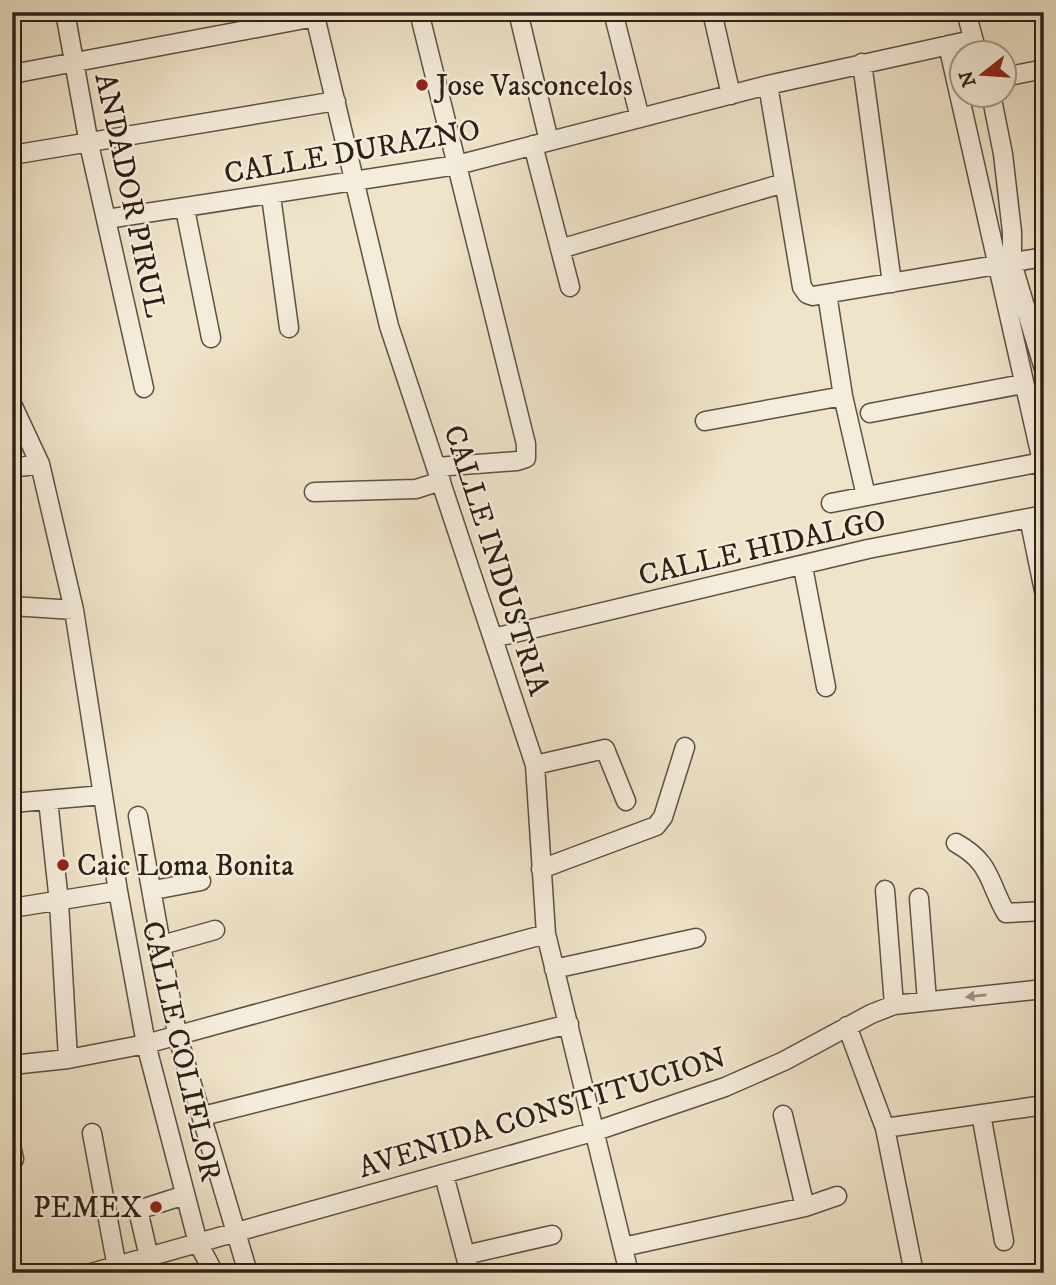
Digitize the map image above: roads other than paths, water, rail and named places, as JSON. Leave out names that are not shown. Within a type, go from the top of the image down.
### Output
[{"type":"street","name":"ANDADOR PIRUL","points":[[65,12],[89,144],[144,388]]},
{"type":"street","points":[[314,492],[416,489],[439,474],[526,458],[526,444],[419,12]]},
{"type":"street","points":[[518,12],[560,249],[570,287]]},
{"type":"street","points":[[613,12],[640,118]]},
{"type":"street","points":[[712,12],[732,95]]},
{"type":"street","points":[[966,12],[972,38]]},
{"type":"street","points":[[12,74],[314,15]]},
{"type":"street","name":"CALLE INDUSTRIA","points":[[314,15],[390,326],[535,765],[546,934],[629,1273]]},
{"type":"street","name":"CALLE DURAZNO","points":[[107,219],[457,165],[768,85],[948,45]]},
{"type":"street","points":[[862,63],[892,283]]},
{"type":"street","points":[[1018,74],[1044,68]]},
{"type":"street","points":[[768,85],[802,287],[807,295],[827,294],[1044,257]]},
{"type":"street","points":[[12,155],[336,101]]},
{"type":"street","points":[[831,503],[1043,466],[1023,384],[1004,264],[964,108]]},
{"type":"street","points":[[994,108],[1003,154],[1012,232],[1004,264],[1044,369]]},
{"type":"street","points":[[560,249],[784,183]]},
{"type":"street","points":[[271,195],[289,328]]},
{"type":"street","points":[[185,209],[211,338]]},
{"type":"street","points":[[827,294],[843,396],[866,496]]},
{"type":"street","points":[[870,413],[1023,384]]},
{"type":"street","points":[[705,421],[843,396]]},
{"type":"street","name":"CALLE COLIFLOR","points":[[12,404],[21,417],[40,464],[74,610],[118,891],[146,1045],[198,1243],[214,1273]]},
{"type":"street","points":[[12,468],[40,464]]},
{"type":"street","points":[[1037,517],[1044,591]]},
{"type":"street","name":"CALLE HIDALGO","points":[[493,638],[803,567],[868,549],[1037,517]]},
{"type":"street","points":[[803,567],[826,687]]},
{"type":"street","points":[[12,606],[74,610]]},
{"type":"street","points":[[541,869],[656,826],[663,817],[685,747]]},
{"type":"street","points":[[535,765],[599,748],[605,750],[611,756],[626,800]]},
{"type":"street","points":[[12,803],[103,795]]},
{"type":"street","points":[[48,800],[59,902],[68,1059]]},
{"type":"street","points":[[138,816],[154,890],[177,1034],[248,1273]]},
{"type":"street","points":[[956,843],[978,858],[990,873],[1006,913],[1044,911]]},
{"type":"street","points":[[154,890],[201,881]]},
{"type":"street","points":[[885,890],[894,1005]]},
{"type":"street","points":[[12,908],[118,891]]},
{"type":"street","points":[[919,898],[928,1001]]},
{"type":"street","points":[[162,945],[215,930]]},
{"type":"street","points":[[12,1066],[146,1045],[177,1034],[546,934]]},
{"type":"street","points":[[554,969],[695,938]]},
{"type":"street","name":"AVENIDA CONSTITUCION","points":[[91,1273],[117,1270],[149,1257],[596,1131],[724,1087],[784,1061],[846,1026],[894,1005],[1044,989]]},
{"type":"street","points":[[203,1116],[569,1024]]},
{"type":"street","points":[[846,1026],[886,1128],[914,1273]]},
{"type":"street","points":[[886,1128],[1044,1105]]},
{"type":"street","points":[[981,1114],[1004,1241]]},
{"type":"street","points":[[783,1115],[805,1207]]},
{"type":"street","points":[[92,1133],[117,1270]]},
{"type":"street","points":[[444,1175],[467,1264],[552,1234]]},
{"type":"street","points":[[149,1257],[138,1210],[185,1195]]},
{"type":"street","points":[[623,1247],[805,1207],[837,1196]]},
{"type":"place","name":"Jose Vasconcelos","points":[[422,85]]},
{"type":"place","name":"Caic Loma Bonita","points":[[63,865]]},
{"type":"place","name":"PEMEX","points":[[156,1207]]}]
